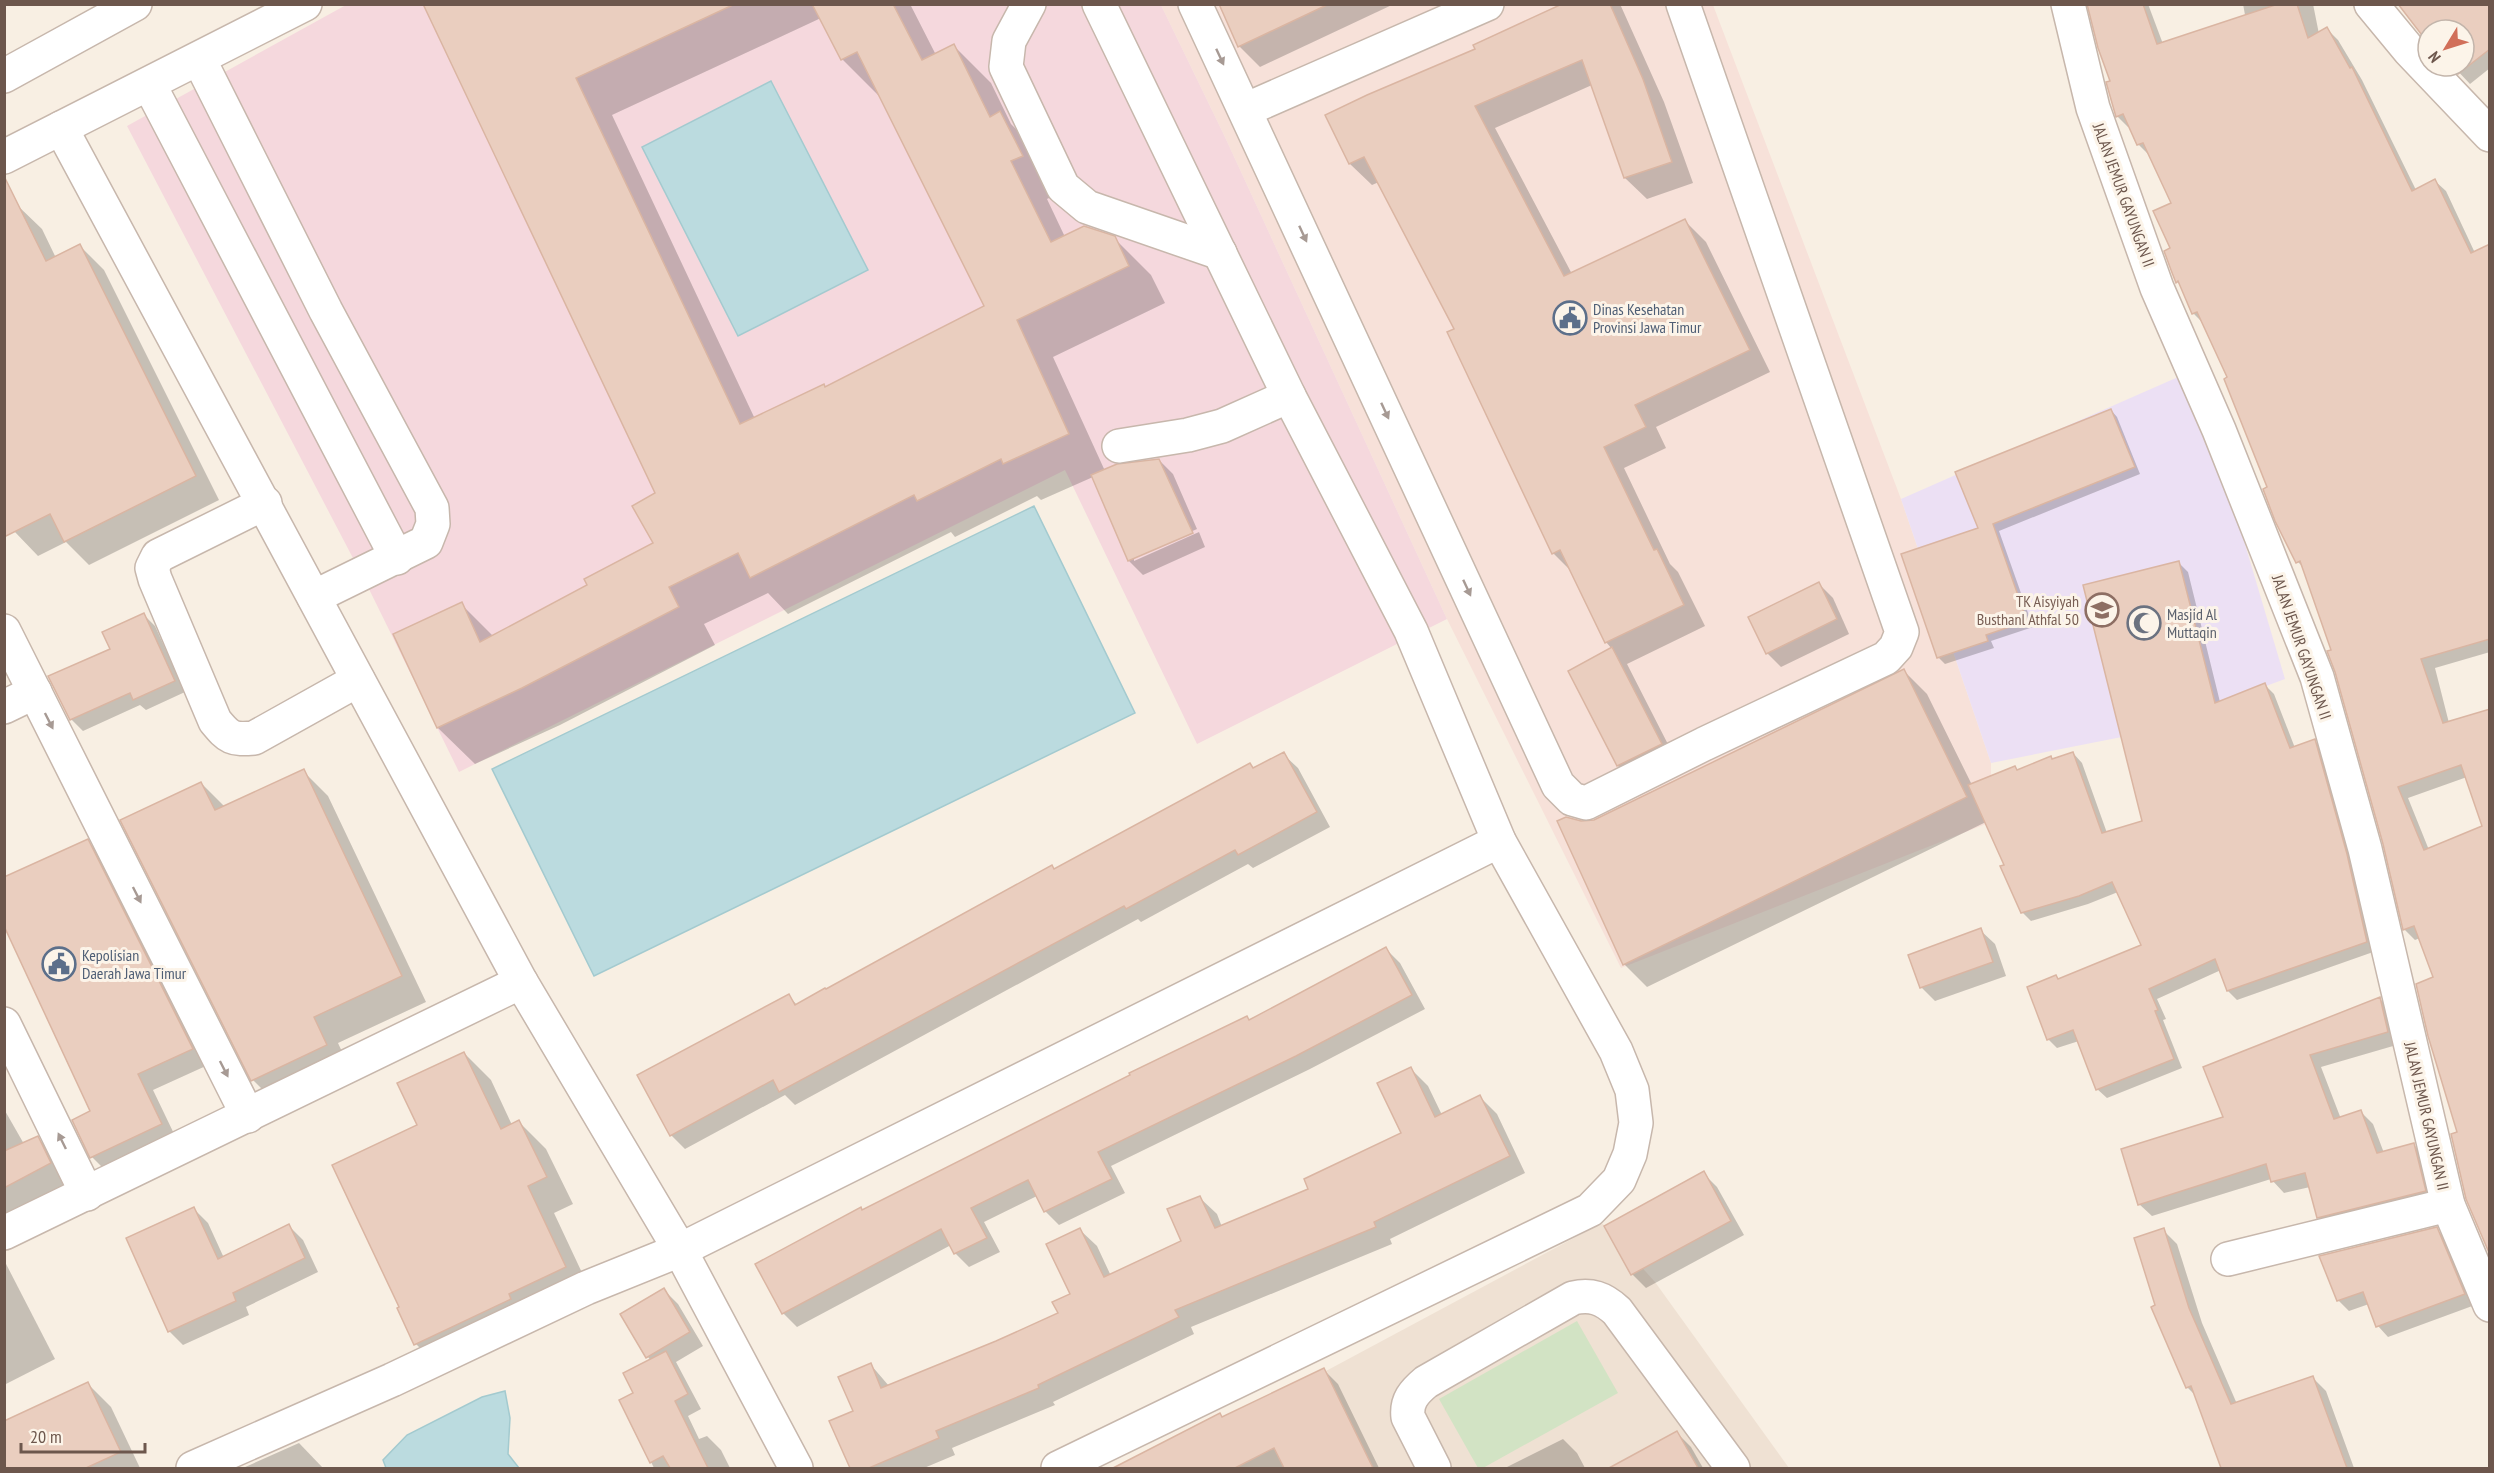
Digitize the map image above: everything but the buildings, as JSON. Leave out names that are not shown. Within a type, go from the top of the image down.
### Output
[{"type":"street","points":[[4,76],[135,4]]},
{"type":"street","points":[[4,157],[305,4]]},
{"type":"street","points":[[1029,4],[1009,41],[1006,67],[1063,187],[1087,207],[1220,253]]},
{"type":"street","points":[[1058,1468],[1590,1210],[1619,1180],[1630,1154],[1636,1123],[1632,1090],[1616,1051],[1500,841],[1411,631],[1289,396],[1099,4]]},
{"type":"street","points":[[1195,4],[1558,785],[1572,799],[1586,803],[1886,658],[1896,647],[1902,632],[1683,4]]},
{"type":"street","points":[[1245,110],[1487,4]]},
{"type":"street","name":"JALAN JEMUR GAYUNGAN II","points":[[2068,4],[2092,108],[2157,288],[2219,430],[2317,678],[2365,849],[2448,1205],[2490,1305]]},
{"type":"street","points":[[2371,4],[2409,50],[2490,135]]},
{"type":"street","points":[[199,58],[326,311],[432,508],[433,524],[426,542],[315,597]]},
{"type":"street","points":[[149,84],[397,558]]},
{"type":"street","points":[[61,128],[521,981],[680,1250],[796,1468]]},
{"type":"street","points":[[1119,446],[1188,435],[1222,426],[1289,396]]},
{"type":"street","points":[[265,503],[158,556],[152,568],[215,721],[227,736],[237,739],[254,738],[358,680]]},
{"type":"street","points":[[4,631],[248,1116]]},
{"type":"street","points":[[4,707],[35,692]]},
{"type":"street","points":[[193,1468],[392,1380],[586,1288],[680,1250],[1500,841]]},
{"type":"street","points":[[4,1233],[521,981]]},
{"type":"street","points":[[4,1024],[87,1194]]},
{"type":"street","points":[[2228,1259],[2448,1205]]},
{"type":"street","points":[[1434,1468],[1408,1417],[1407,1408],[1412,1394],[1426,1382],[1573,1298],[1589,1296],[1606,1301],[1617,1311],[1733,1468]]},
{"type":"shaded area","points":[[346,5],[1161,5],[1225,137],[1447,619],[1197,744],[1065,470],[459,772],[366,583],[127,126]]},
{"type":"shaded area","name":"Dinas Kesehatan Provinsi Jawa Timur","points":[[1161,5],[1713,5],[1901,499],[1991,763],[1991,822],[1621,968],[1447,619],[1225,137]]},
{"type":"shaded area","name":"TK Aisyiyah Busthanl Athfal 50","points":[[2185,374],[2244,541],[2285,679],[2137,734],[1991,763],[1901,499]]},
{"type":"shaded area","points":[[1602,1223],[1655,1282],[1789,1468],[1145,1468]]},
{"type":"green space","points":[[1577,1321],[1618,1393],[1483,1468],[1478,1468],[1439,1399]]},
{"type":"water","points":[[771,81],[868,270],[738,336],[642,147]]},
{"type":"water","points":[[1034,506],[1135,713],[594,976],[492,769]]},
{"type":"water","points":[[505,1391],[510,1418],[508,1454],[519,1468],[386,1468],[383,1460],[407,1435],[482,1397]]},
{"type":"place","name":"Dinas Kesehatan Provinsi Jawa Timur","points":[[1570,318]]},
{"type":"place","name":"TK Aisyiyah Busthanl Athfal 50","points":[[2102,610]]},
{"type":"place","name":"Masjid Al Muttaqin","points":[[2144,623]]},
{"type":"place","name":"Kepolisian Daerah Jawa Timur","points":[[59,964]]}]
